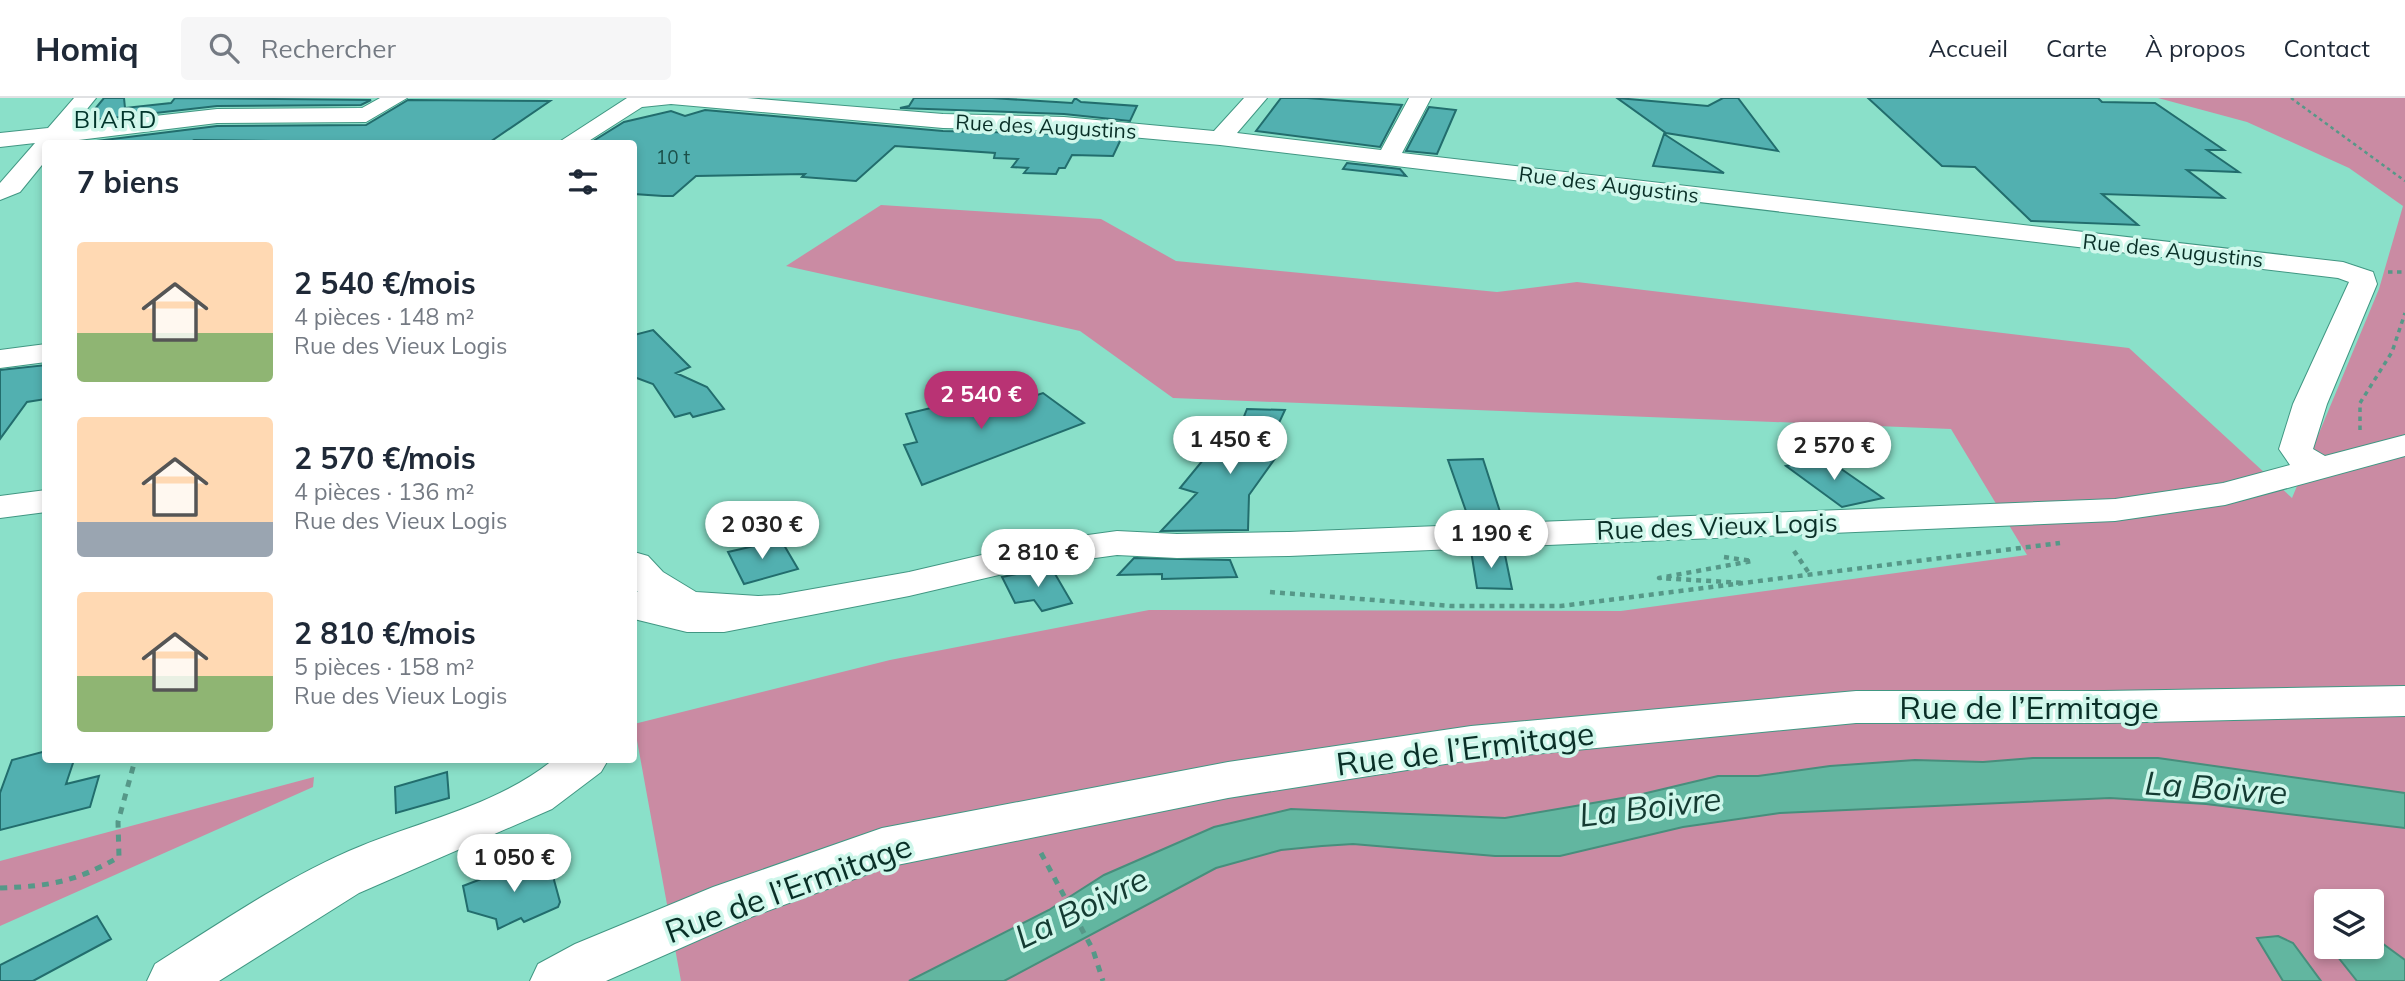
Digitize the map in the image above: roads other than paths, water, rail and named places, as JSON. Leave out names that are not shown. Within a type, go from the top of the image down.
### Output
[{"type":"street","points":[[48,140],[85,98]]},
{"type":"street","points":[[0,140],[217,116],[366,115],[396,98]]},
{"type":"street","name":"Rue des Augustins","points":[[634,99],[671,98],[943,121],[1064,124],[1220,138],[1859,215],[2302,264],[2354,274],[2363,278],[2363,284],[2315,391],[2295,449],[2300,456],[2320,468]]},
{"type":"street","points":[[1220,138],[1256,98]]},
{"type":"street","points":[[1388,158],[1420,98]]},
{"type":"street","points":[[573,140],[634,99]]},
{"type":"street","points":[[4,195],[42,148]]},
{"type":"street","points":[[0,359],[42,354]]},
{"type":"street","name":"Rue des Vieux Logis","points":[[639,597],[676,619],[711,620],[909,584],[1037,554],[1117,543],[1177,546],[1289,544],[2115,510],[2225,494],[2405,445]]},
{"type":"street","points":[[0,507],[42,502]]},
{"type":"street","name":"Rue de l’Ermitage","points":[[558,981],[594,960],[732,902],[882,848],[1214,783],[1444,747],[1856,707],[2132,707],[2405,701]]},
{"type":"street","points":[[176,981],[314,893],[367,865],[531,800],[569,775],[581,763]]},
{"type":"water","name":"La Boivre","points":[[2033,758],[2158,758],[2405,793],[2405,828],[2206,804],[2110,798],[1780,813],[1683,827],[1560,856],[1495,856],[1353,844],[1281,850],[1216,868],[1004,981],[909,981],[1049,910],[1104,875],[1214,827],[1291,809],[1505,818],[1634,796],[1718,776],[1758,776],[1830,766],[1915,760],[1983,762]]},
{"type":"water","points":[[2278,936],[2293,943],[2321,981],[2283,981],[2257,938]]},
{"type":"water","points":[[2384,945],[2405,960],[2405,981],[2357,981],[2340,959],[2384,959]]},
{"type":"district","name":"BIARD","points":[[116,119]]}]
